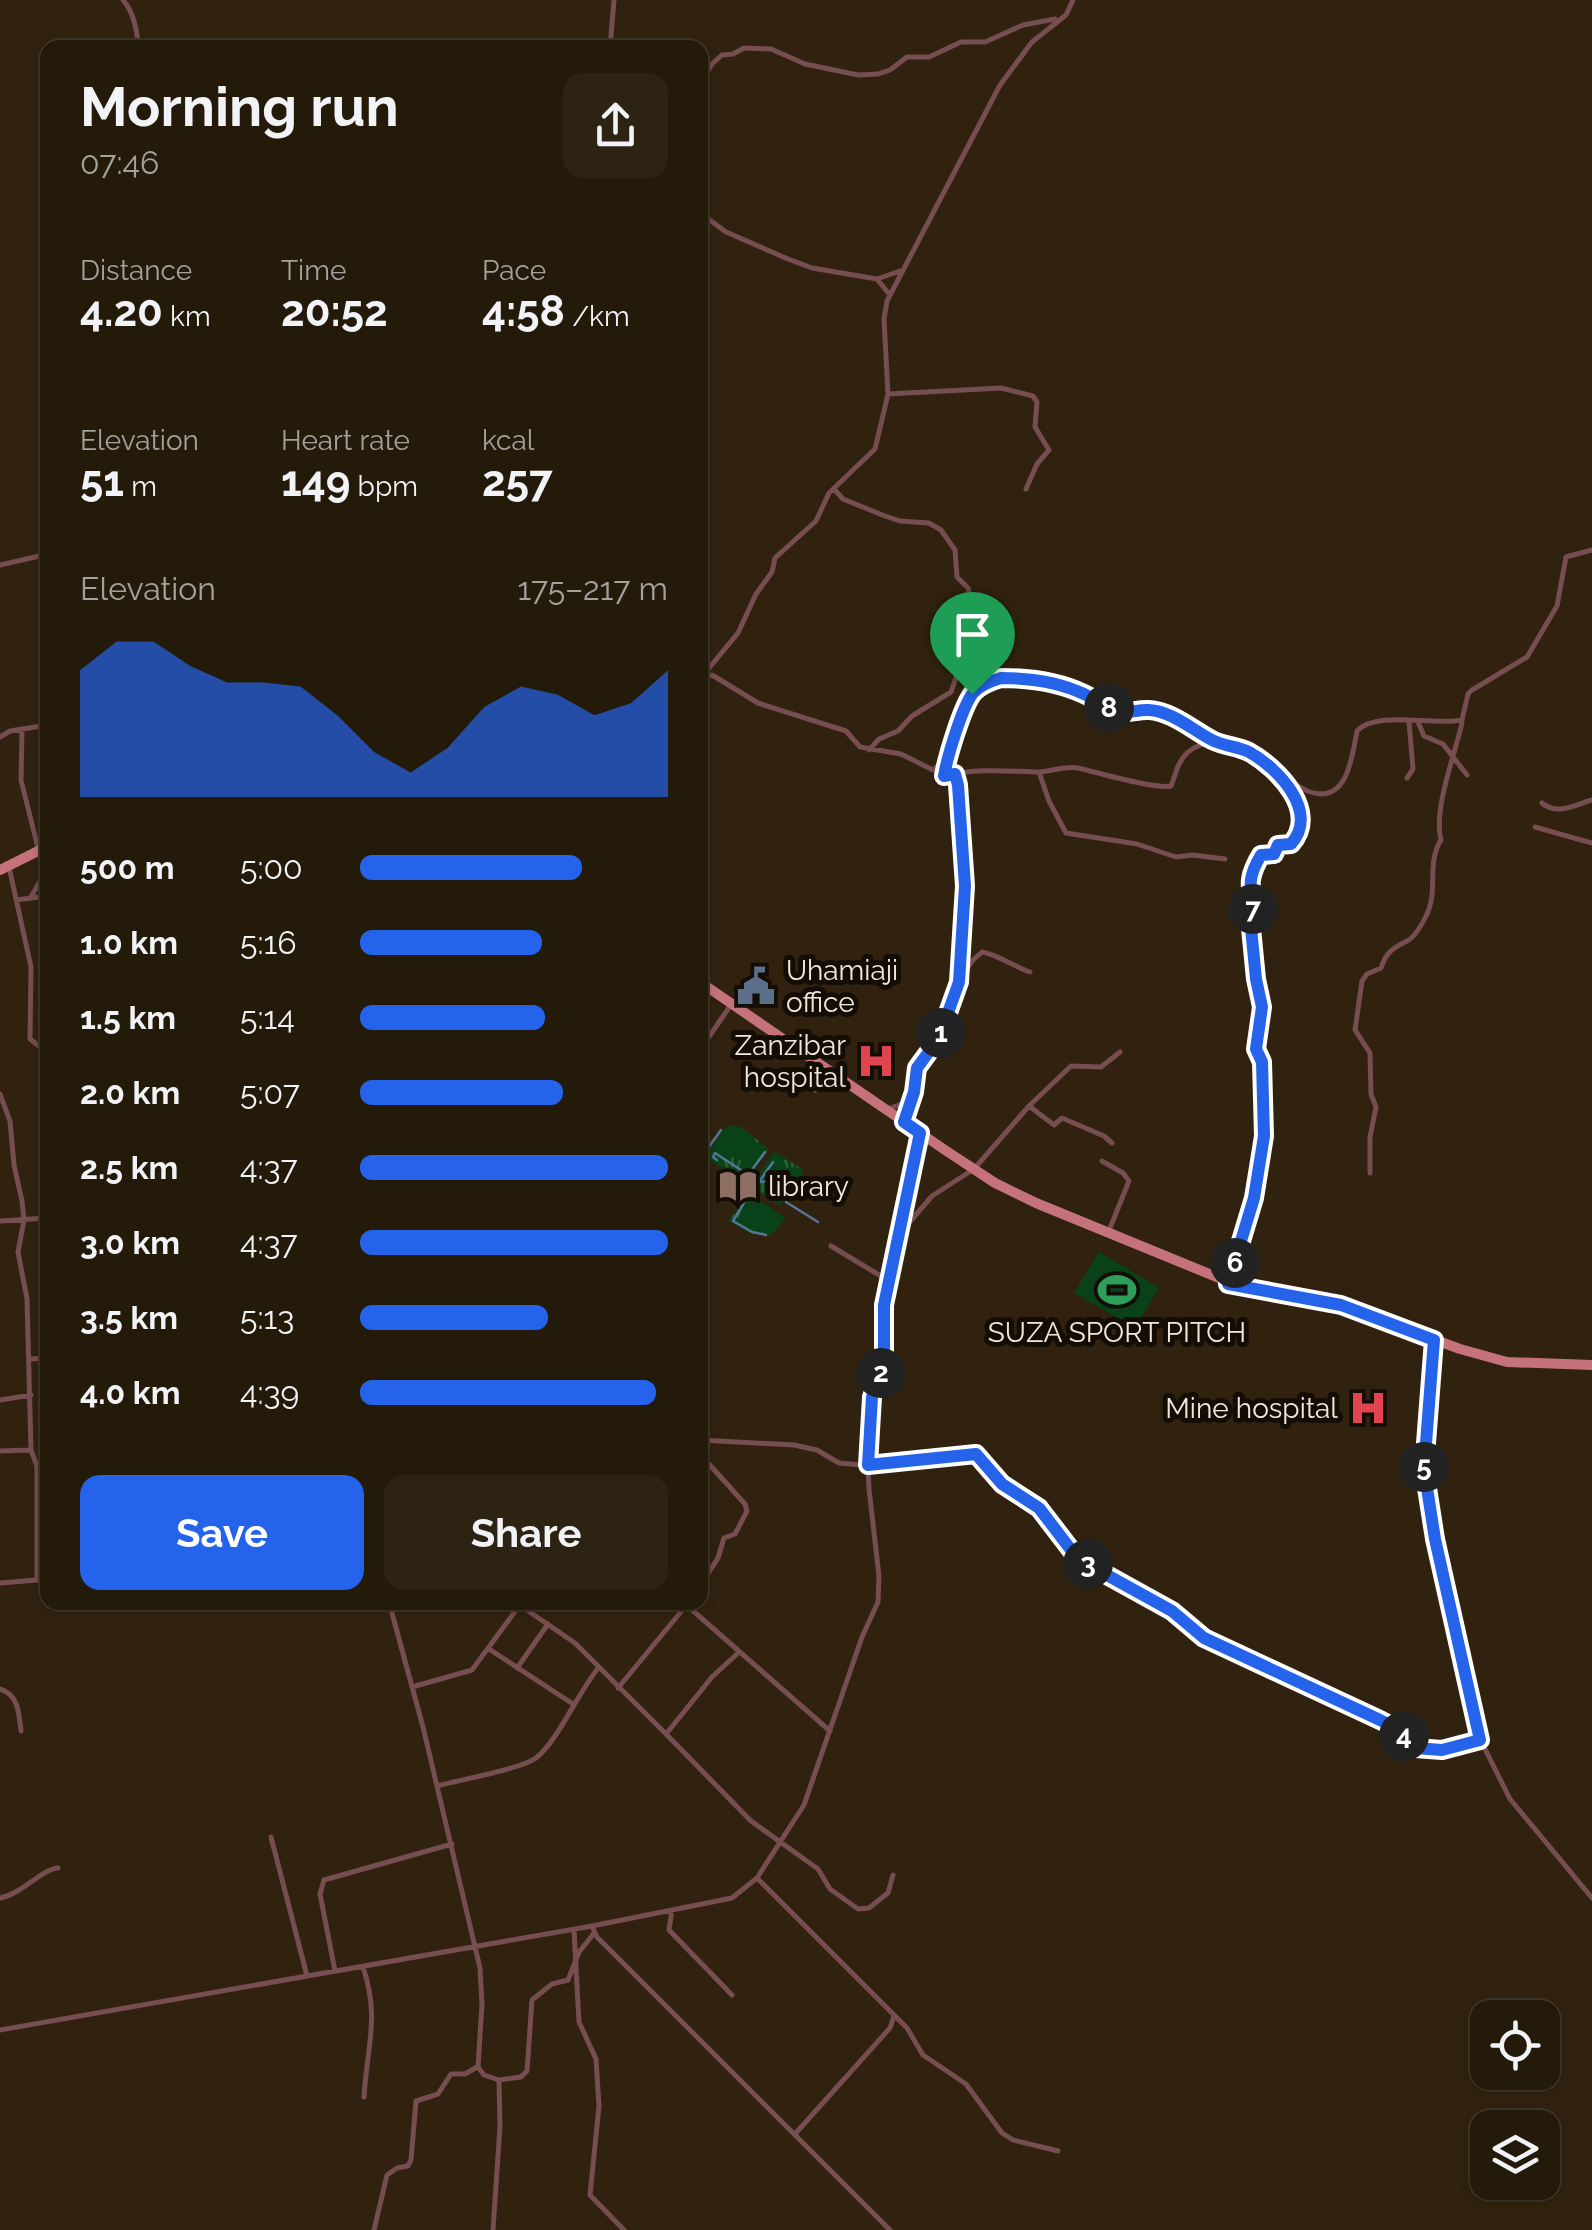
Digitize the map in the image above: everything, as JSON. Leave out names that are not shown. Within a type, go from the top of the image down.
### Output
[{"type":"main road","points":[[5,868],[40,850]]},
{"type":"main road","points":[[708,987],[1012,1192],[1228,1284],[1341,1305],[1507,1362],[1592,1365]]},
{"type":"street","points":[[123,0],[136,40]]},
{"type":"street","points":[[609,40],[614,0]]},
{"type":"street","points":[[708,71],[722,55],[744,48],[771,49],[840,73],[878,74],[908,57],[929,57],[961,42],[985,42],[1023,25],[1066,15],[1073,0]]},
{"type":"street","points":[[708,669],[738,633],[756,594],[772,572],[775,558],[816,521],[834,488],[875,449],[888,394],[884,319],[890,294],[1013,63],[1058,18]]},
{"type":"street","points":[[708,218],[726,232],[812,268],[877,279],[900,271]]},
{"type":"street","points":[[877,279],[890,294]]},
{"type":"street","points":[[888,394],[1001,388],[1034,396],[1035,427],[1049,450],[1037,464],[1026,489]]},
{"type":"street","points":[[834,488],[843,499],[900,521],[929,523],[948,538],[954,550],[957,576],[968,588],[973,608],[965,621],[951,692],[912,716],[898,732],[879,739],[869,750]]},
{"type":"street","points":[[944,776],[946,758],[972,694],[1001,678],[1040,680],[1083,693],[1120,713],[1152,710],[1200,731],[1213,741],[1247,751],[1310,792],[1332,792],[1343,784],[1356,731],[1362,725],[1393,719],[1459,722],[1468,694],[1527,656],[1557,606],[1566,557],[1592,550]]},
{"type":"street","points":[[0,565],[40,556]]},
{"type":"street","points":[[708,676],[712,675],[758,703],[846,731],[857,745],[869,750],[901,754],[933,770],[946,758]]},
{"type":"street","points":[[956,675],[972,694]]},
{"type":"street","points":[[1407,778],[1413,769],[1409,722]]},
{"type":"street","points":[[1418,722],[1424,736],[1443,744],[1467,774]]},
{"type":"street","points":[[1370,1173],[1370,1137],[1376,1108],[1371,1094],[1370,1053],[1355,1030],[1361,985],[1367,974],[1381,968],[1388,952],[1415,934],[1426,916],[1434,890],[1440,804],[1450,779],[1447,773],[1462,723]]},
{"type":"street","points":[[0,738],[40,726]]},
{"type":"street","points":[[22,729],[21,780],[40,839]]},
{"type":"street","points":[[944,776],[976,768],[1040,772],[1073,766],[1104,777],[1137,780],[1163,788],[1170,786],[1177,766],[1189,751],[1213,741]]},
{"type":"street","points":[[1228,1284],[1254,1198],[1264,1136],[1262,1062],[1256,1049],[1262,1016],[1250,918],[1250,872],[1261,855],[1274,854],[1278,845],[1291,844],[1300,832],[1299,803],[1272,770]]},
{"type":"street","points":[[1040,772],[1049,801],[1066,833],[1137,844],[1176,857],[1225,859]]},
{"type":"street","points":[[944,776],[955,774],[958,785],[965,886],[959,982]]},
{"type":"street","points":[[1542,803],[1547,808],[1566,809],[1592,800]]},
{"type":"street","points":[[1535,827],[1592,844]]},
{"type":"street","points":[[5,868],[31,966],[30,1039],[40,1047]]},
{"type":"street","points":[[31,897],[40,880]]},
{"type":"street","points":[[16,900],[40,898]]},
{"type":"street","points":[[904,1122],[917,1068],[939,1038],[959,982],[972,961],[982,952],[1030,972]]},
{"type":"street","points":[[708,1038],[732,1003]]},
{"type":"street","points":[[900,1232],[932,1196],[974,1169],[1029,1106],[1071,1066],[1101,1066],[1120,1052]]},
{"type":"street","points":[[814,1090],[829,1070]]},
{"type":"street","points":[[0,1094],[10,1121],[24,1220],[18,1252],[26,1299],[31,1450],[37,1466],[36,1580]]},
{"type":"street","points":[[886,1110],[910,1100]]},
{"type":"street","points":[[1029,1106],[1054,1125],[1062,1118],[1112,1143]]},
{"type":"street","points":[[0,2030],[593,1929],[732,1898],[757,1878],[804,1805],[878,1602],[868,1465],[872,1397],[884,1363],[884,1305],[920,1133]]},
{"type":"street","points":[[1102,1161],[1123,1172],[1129,1182],[1108,1232]]},
{"type":"street","points":[[0,1221],[40,1219]]},
{"type":"street","points":[[831,1246],[889,1281]]},
{"type":"street","points":[[1434,1340],[1424,1469],[1435,1539],[1480,1740],[1510,1799],[1592,1898]]},
{"type":"street","points":[[30,1360],[40,1359]]},
{"type":"street","points":[[0,1400],[31,1395]]},
{"type":"street","points":[[708,1440],[794,1445],[817,1450],[839,1463],[868,1465],[976,1454],[1002,1484],[1039,1508],[1078,1559],[1172,1611],[1204,1638],[1380,1720],[1399,1730],[1415,1748],[1442,1750],[1480,1740]]},
{"type":"street","points":[[0,1451],[31,1450]]},
{"type":"street","points":[[708,1463],[748,1511],[735,1534],[724,1538],[708,1574]]},
{"type":"street","points":[[0,1583],[40,1580]]},
{"type":"street","points":[[390,1610],[475,1948],[482,1985],[478,2066],[484,2075],[499,2080],[521,2077],[526,2071],[532,2000],[552,1984],[568,1980],[593,1929]]},
{"type":"street","points":[[412,1686],[472,1670],[514,1610]]},
{"type":"street","points":[[527,1610],[575,1643],[751,1821],[823,1874],[830,1889],[858,1908],[870,1908],[888,1893],[893,1876]]},
{"type":"street","points":[[618,1688],[681,1610]]},
{"type":"street","points":[[692,1610],[830,1730]]},
{"type":"street","points":[[517,1668],[548,1624]]},
{"type":"street","points":[[489,1648],[573,1704]]},
{"type":"street","points":[[666,1734],[712,1677],[738,1653]]},
{"type":"street","points":[[437,1786],[532,1761],[553,1739],[599,1667]]},
{"type":"street","points":[[0,1689],[16,1702],[21,1731]]},
{"type":"street","points":[[271,1837],[308,1976]]},
{"type":"street","points":[[335,1972],[320,1894],[324,1880],[452,1844]]},
{"type":"street","points":[[0,1898],[13,1896],[58,1868]]},
{"type":"street","points":[[757,1878],[907,2028],[923,2054],[966,2084],[1002,2133],[1013,2140],[1058,2150]]},
{"type":"street","points":[[672,1910],[669,1930],[732,1995]]},
{"type":"street","points":[[593,1929],[890,2230]]},
{"type":"street","points":[[574,1930],[578,2022],[596,2059],[598,2106],[590,2196],[624,2230]]},
{"type":"street","points":[[363,1966],[372,1994],[374,2033],[364,2097]]},
{"type":"street","points":[[796,2134],[890,2028],[894,2016]]},
{"type":"street","points":[[374,2230],[387,2175],[408,2166],[411,2160],[416,2101],[438,2094],[451,2074],[466,2074],[478,2066]]},
{"type":"street","points":[[493,2230],[499,2080]]},
{"type":"green space","points":[[731,1125],[741,1127],[769,1149],[750,1176],[738,1179],[708,1159],[723,1130]]},
{"type":"green space","points":[[774,1151],[804,1170],[780,1206],[757,1190],[755,1180]]},
{"type":"green space","points":[[750,1194],[786,1218],[771,1235],[751,1233],[728,1221]]},
{"type":"green space","name":"SUZA SPORT PITCH","points":[[1099,1252],[1159,1288],[1135,1328],[1074,1293]]},
{"type":"waterway","points":[[708,1148],[721,1130]]},
{"type":"waterway","points":[[717,1160],[713,1157],[715,1153],[744,1172],[751,1171],[765,1152]]},
{"type":"waterway","points":[[773,1162],[759,1182],[777,1180],[777,1195],[782,1199]]},
{"type":"waterway","points":[[745,1201],[733,1221],[766,1235]]},
{"type":"waterway","points":[[786,1202],[818,1222]]},
{"type":"place","name":"Uhamiaji office","points":[[756,986]]},
{"type":"place","name":"Zanzibar hospital","points":[[876,1061]]},
{"type":"place","name":"library","points":[[738,1186]]},
{"type":"place","name":"SUZA SPORT PITCH","points":[[1117,1290]]},
{"type":"place","name":"Mine hospital","points":[[1368,1408]]},
{"type":"route","points":[[1001,678],[1022,678],[1083,693],[1120,713],[1152,710],[1200,731],[1213,741],[1247,751],[1272,770],[1299,803],[1301,822],[1297,838],[1291,844],[1278,845],[1274,854],[1264,852],[1250,872],[1250,918],[1262,1016],[1256,1049],[1262,1062],[1264,1136],[1254,1198],[1228,1284],[1341,1305],[1434,1340],[1424,1469],[1435,1539],[1480,1740],[1442,1750],[1415,1748],[1399,1730],[1380,1720],[1204,1638],[1172,1611],[1078,1559],[1039,1508],[1002,1484],[976,1454],[868,1465],[872,1397],[884,1363],[884,1305],[920,1133],[904,1122],[917,1068],[939,1038],[959,982],[965,886],[958,785],[955,774],[944,776],[946,758],[972,694],[1001,678]]}]
